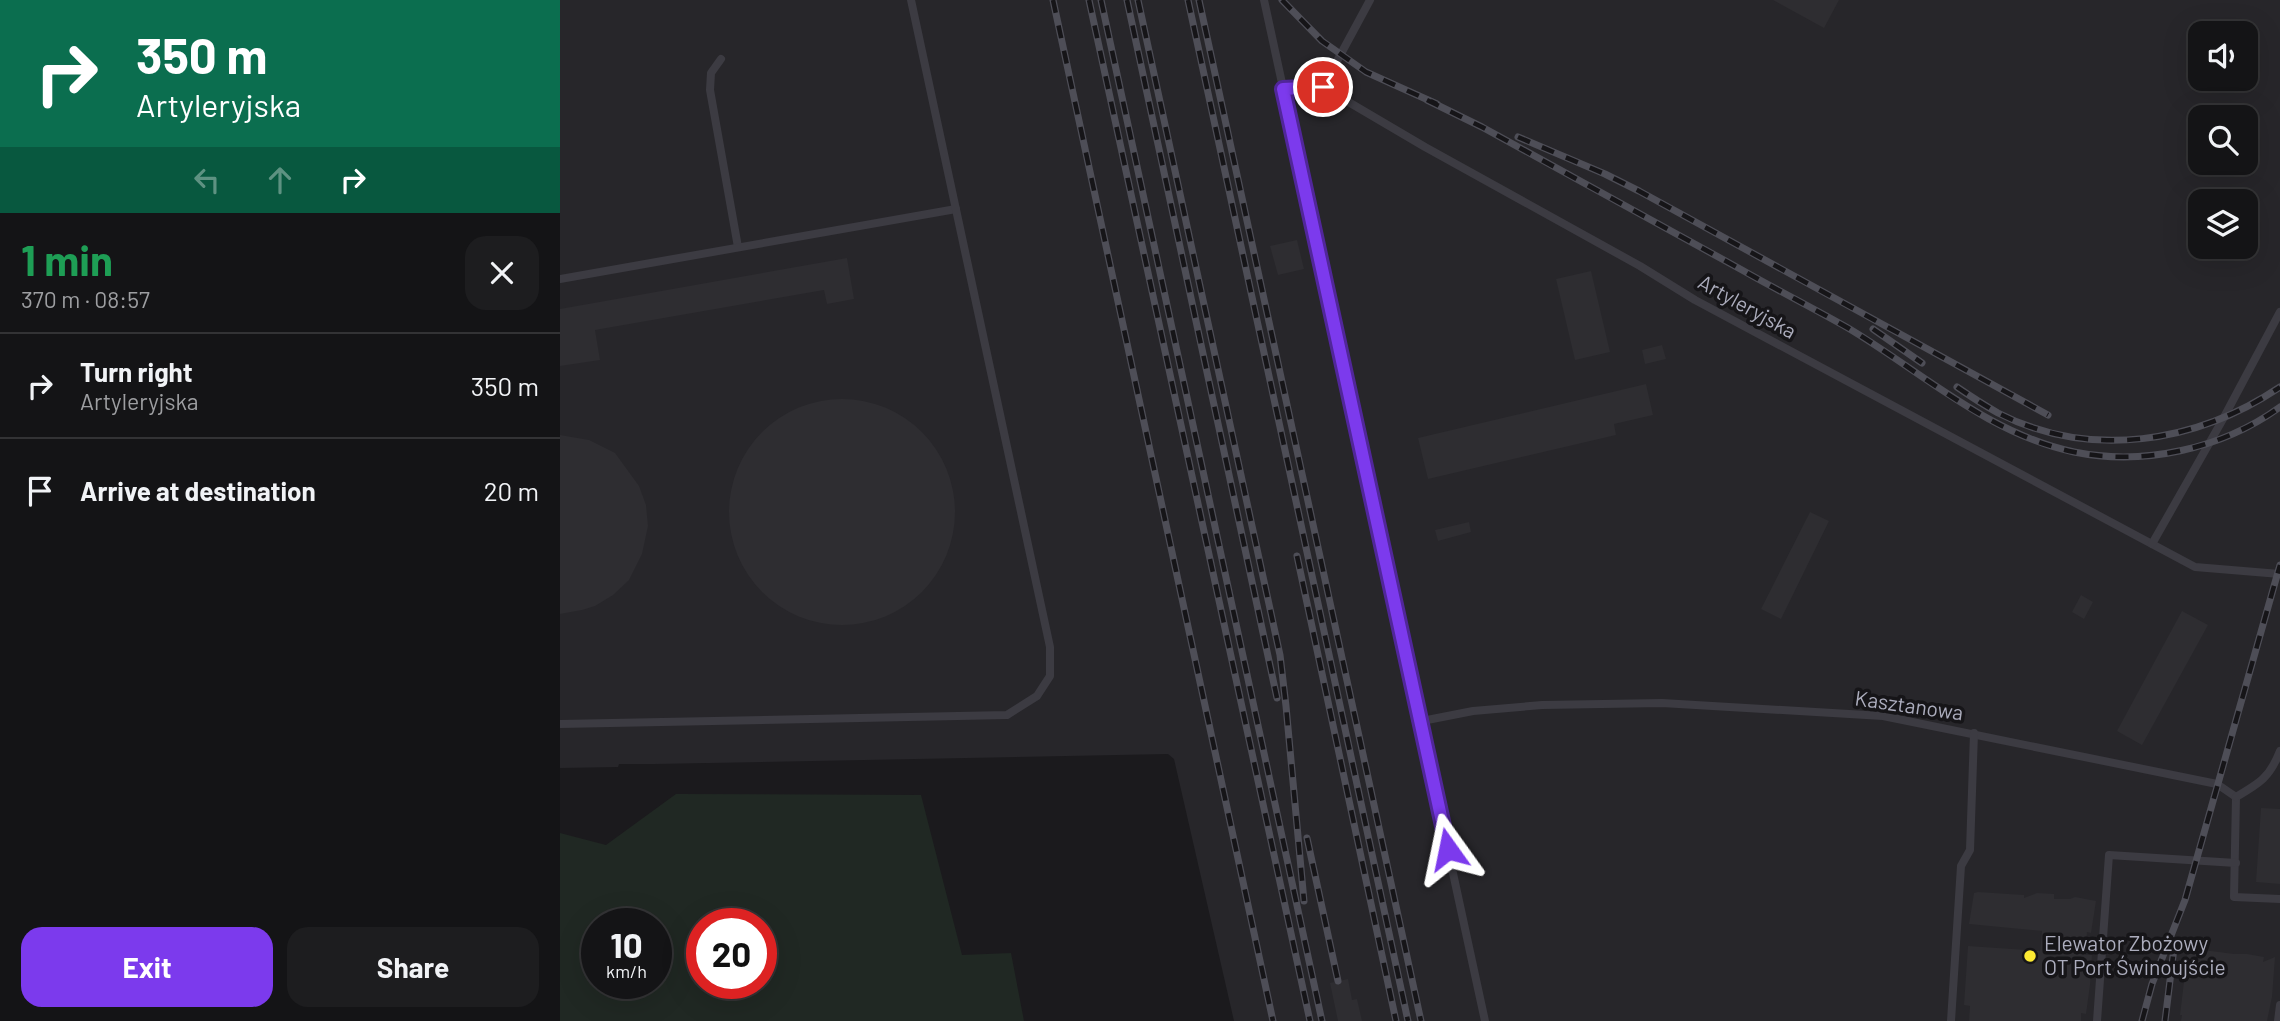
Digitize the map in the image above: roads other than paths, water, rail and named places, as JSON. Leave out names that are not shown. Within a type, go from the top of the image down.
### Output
[{"type":"lane","points":[[560,724],[1007,715],[1037,696],[1050,676],[1050,647],[911,0]]},
{"type":"lane","points":[[1265,0],[1485,1021]]},
{"type":"lane","points":[[1283,89],[1323,87],[1370,0]]},
{"type":"lane","points":[[721,59],[711,73],[710,90],[738,247]]},
{"type":"lane","name":"Artyleryjska","points":[[1323,87],[1424,147],[1640,266],[1695,300],[2194,567],[2280,574]]},
{"type":"lane","points":[[560,279],[956,209]]},
{"type":"lane","points":[[2152,544],[2280,312]]},
{"type":"lane","name":"Kasztanowa","points":[[1422,721],[1473,711],[1542,705],[1661,703],[1883,716],[2209,782],[2236,797]]},
{"type":"lane","points":[[1951,1021],[1961,866],[1970,850],[1974,733]]},
{"type":"lane","points":[[2280,751],[2264,780],[2236,797],[2234,897],[2280,899]]},
{"type":"lane","points":[[2097,1021],[2109,855],[2236,863]]},
{"type":"lane","points":[[2278,1021],[2280,1004]]},
{"type":"railway","points":[[1053,0],[1273,1021]]},
{"type":"railway","points":[[1089,0],[1310,1021]]},
{"type":"railway","points":[[1101,0],[1322,1021]]},
{"type":"railway","points":[[1127,0],[1277,698]]},
{"type":"railway","points":[[1138,0],[1280,655],[1304,901]]},
{"type":"railway","points":[[1188,0],[1408,1021]]},
{"type":"railway","points":[[1199,0],[1421,1021]]},
{"type":"railway","points":[[1282,0],[1322,41],[1366,72],[1437,104]]},
{"type":"railway","points":[[1427,100],[1482,127],[1835,321],[1956,400],[2013,431],[2043,443],[2101,456],[2155,455],[2182,450],[2233,434],[2280,407]]},
{"type":"railway","points":[[1518,137],[1639,191],[2048,415]]},
{"type":"railway","points":[[1873,329],[1922,363]]},
{"type":"railway","points":[[1957,387],[1998,413],[2033,428],[2069,437],[2106,440],[2142,439],[2179,432],[2248,406],[2280,387]]},
{"type":"railway","points":[[1297,556],[1396,1021]]},
{"type":"railway","points":[[2142,1021],[2152,984],[2185,900],[2280,565]]},
{"type":"railway","points":[[1307,838],[1338,981]]},
{"type":"railway","points":[[2165,1021],[2174,948]]},
{"type":"place","name":"Elewator Zbożowy OT Port Świnoujście","points":[[2030,956]]}]
